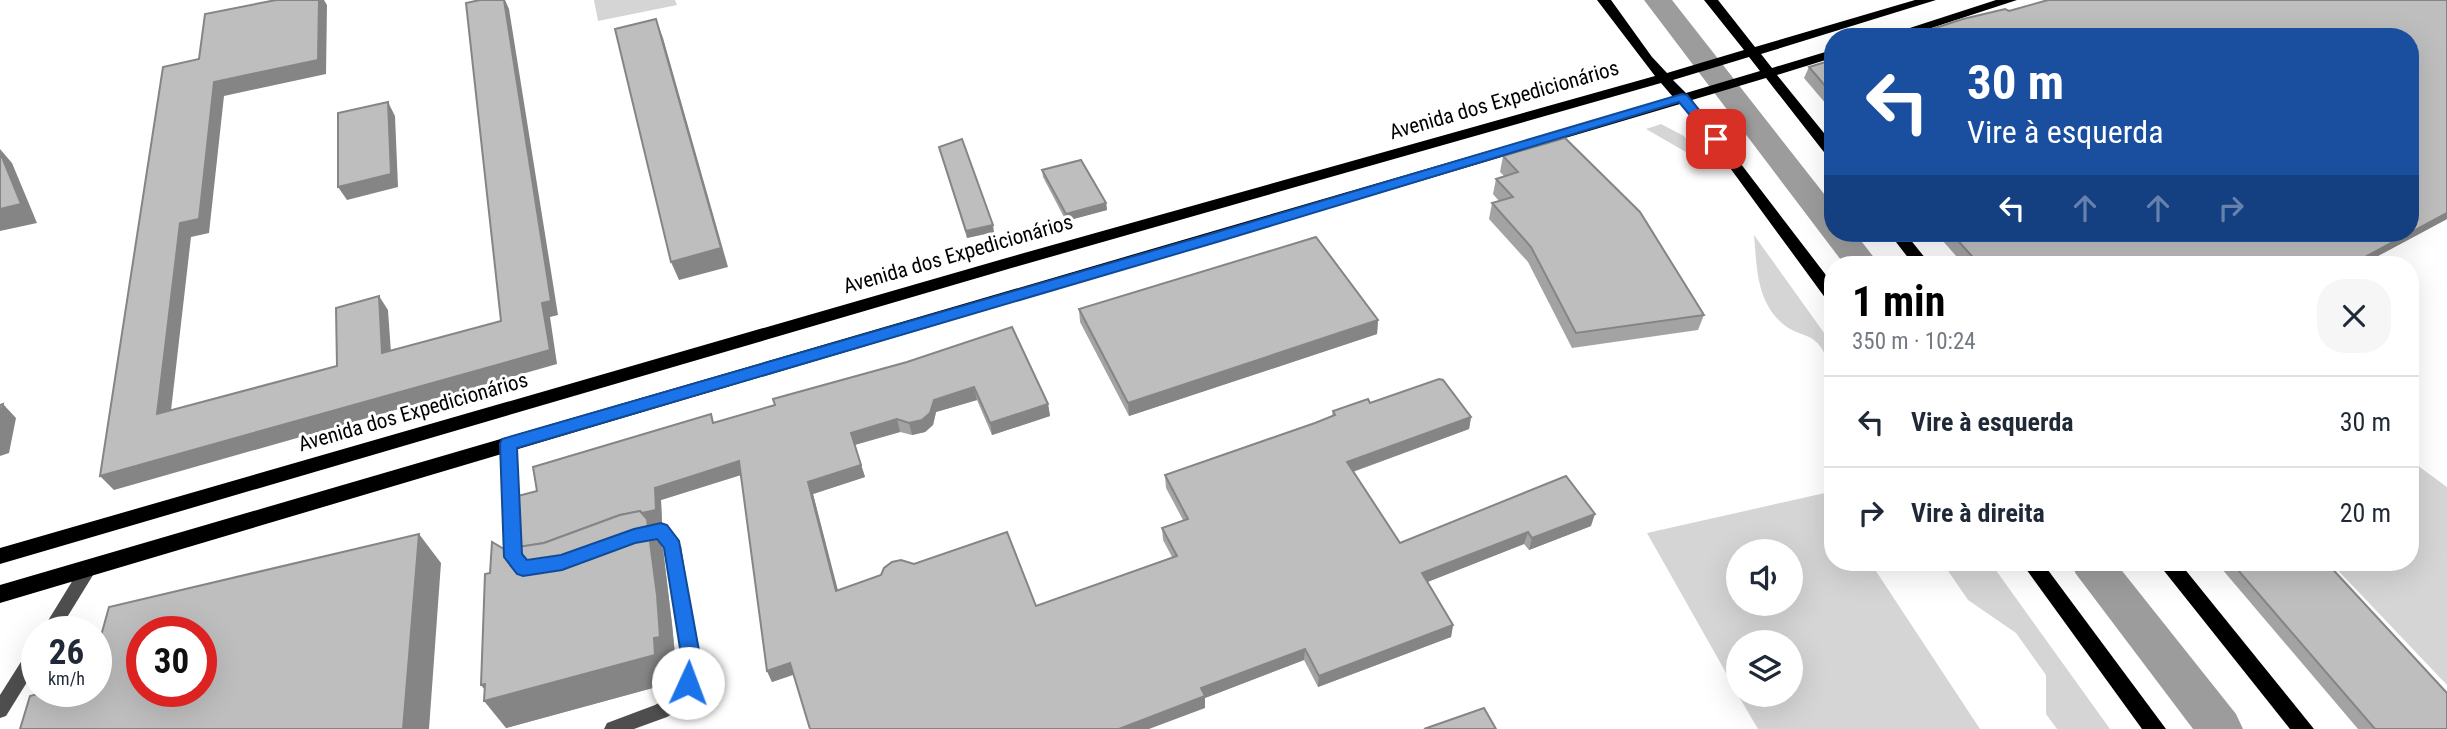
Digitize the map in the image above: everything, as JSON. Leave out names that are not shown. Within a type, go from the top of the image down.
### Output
[{"type":"main road","points":[[1604,0],[1647,60],[1700,117],[1824,284]]},
{"type":"main road","points":[[1711,0],[1824,143]]},
{"type":"main road","name":"Avenida dos Expedicionários","points":[[1834,28],[1929,0]]},
{"type":"main road","points":[[1918,28],[2010,0]]},
{"type":"main road","name":"Avenida dos Expedicionários","points":[[0,556],[1009,263],[1824,31]]},
{"type":"main road","points":[[0,594],[1019,293],[1212,239],[1824,56]]},
{"type":"main road","points":[[1904,242],[1916,256]]},
{"type":"main road","points":[[1009,263],[1019,293]]},
{"type":"main road","points":[[2038,571],[2155,729]]},
{"type":"main road","points":[[2174,571],[2303,729]]},
{"type":"street","points":[[508,444],[513,557],[523,569],[536,567]]},
{"type":"street","points":[[613,729],[661,711],[684,698],[692,667],[673,546],[661,531],[622,540]]},
{"type":"street","points":[[59,616],[90,567]]},
{"type":"street","points":[[0,710],[21,677]]},
{"type":"shaded area","points":[[594,0],[675,0],[677,5],[598,21]]},
{"type":"shaded area","points":[[1661,124],[1684,136],[1705,163],[1646,129]]},
{"type":"shaded area","points":[[1754,235],[1824,333],[1824,353],[1814,340],[1793,331],[1774,315],[1763,294],[1757,271]]},
{"type":"shaded area","points":[[2419,467],[2447,487],[2447,685],[2339,571],[2419,571]]},
{"type":"shaded area","points":[[1824,493],[1824,571],[1876,571],[1980,729],[1758,729],[1745,707],[1803,707],[1803,630],[1726,630],[1726,673],[1647,533]]},
{"type":"shaded area","points":[[1948,571],[1996,571],[2110,729],[2057,729],[2046,714],[2046,675],[2016,633],[1968,600]]},
{"type":"building","points":[[276,0],[319,0],[318,60],[214,82],[199,219],[180,223],[157,414],[337,366],[336,308],[379,296],[382,353],[501,321],[466,3],[480,0],[504,0],[551,301],[542,303],[550,350],[100,476],[163,67],[199,59],[205,14]]},
{"type":"building","points":[[2048,0],[2447,0],[2447,213],[2419,228],[2419,28],[1935,28],[2005,9],[2009,11]]},
{"type":"building","points":[[656,19],[721,248],[671,262],[615,29]]},
{"type":"building","points":[[1824,62],[1824,85],[1809,67]]},
{"type":"building","points":[[388,102],[391,174],[338,187],[338,113]]},
{"type":"building","points":[[1565,138],[1640,212],[1704,315],[1576,333],[1531,247],[1492,203],[1513,197],[1496,179],[1518,172],[1503,156]]},
{"type":"building","points":[[962,139],[993,225],[966,231],[939,147]]},
{"type":"building","points":[[0,152],[21,204],[0,209]]},
{"type":"building","points":[[1081,160],[1106,203],[1066,214],[1042,170]]},
{"type":"building","points":[[1316,237],[1378,320],[1128,403],[1079,309]]},
{"type":"building","points":[[1959,242],[2393,242],[2367,256],[1972,256]]},
{"type":"building","points":[[1012,327],[1048,404],[990,423],[974,387],[934,400],[930,413],[922,420],[909,423],[897,419],[851,433],[861,465],[808,482],[836,591],[881,575],[884,568],[892,562],[901,560],[914,564],[1007,532],[1036,606],[1177,556],[1162,528],[1188,519],[1165,475],[1315,423],[1335,415],[1333,411],[1368,399],[1370,403],[1439,379],[1443,380],[1471,417],[1347,462],[1400,543],[1566,476],[1595,514],[1532,538],[1528,532],[1422,573],[1453,625],[1319,676],[1305,649],[1201,688],[1205,696],[1119,729],[810,729],[790,663],[767,671],[739,461],[655,488],[656,510],[620,515],[544,543],[520,547],[516,542],[514,497],[537,491],[533,467],[711,414],[713,423],[775,405],[773,399],[907,362]]},
{"type":"building","points":[[640,511],[647,519],[657,595],[660,637],[654,638],[655,655],[484,701],[485,684],[481,685],[485,574],[490,573],[492,542],[504,549],[544,543],[620,515]]},
{"type":"building","points":[[419,534],[403,729],[20,729],[27,707],[112,707],[112,616],[107,616],[109,607]]},
{"type":"building","points":[[2239,571],[2334,571],[2447,693],[2447,729],[2375,729]]},
{"type":"building","points":[[1484,708],[1496,729],[1424,729]]},
{"type":"waterway","points":[[1658,0],[1824,216]]},
{"type":"waterway","points":[[1844,242],[1856,256]]},
{"type":"waterway","points":[[2098,571],[2220,729]]},
{"type":"route","points":[[688,683],[692,667],[673,546],[661,531],[634,536],[562,563],[523,569],[513,557],[508,444],[1019,293],[1212,239],[1682,97],[1716,139]]}]
